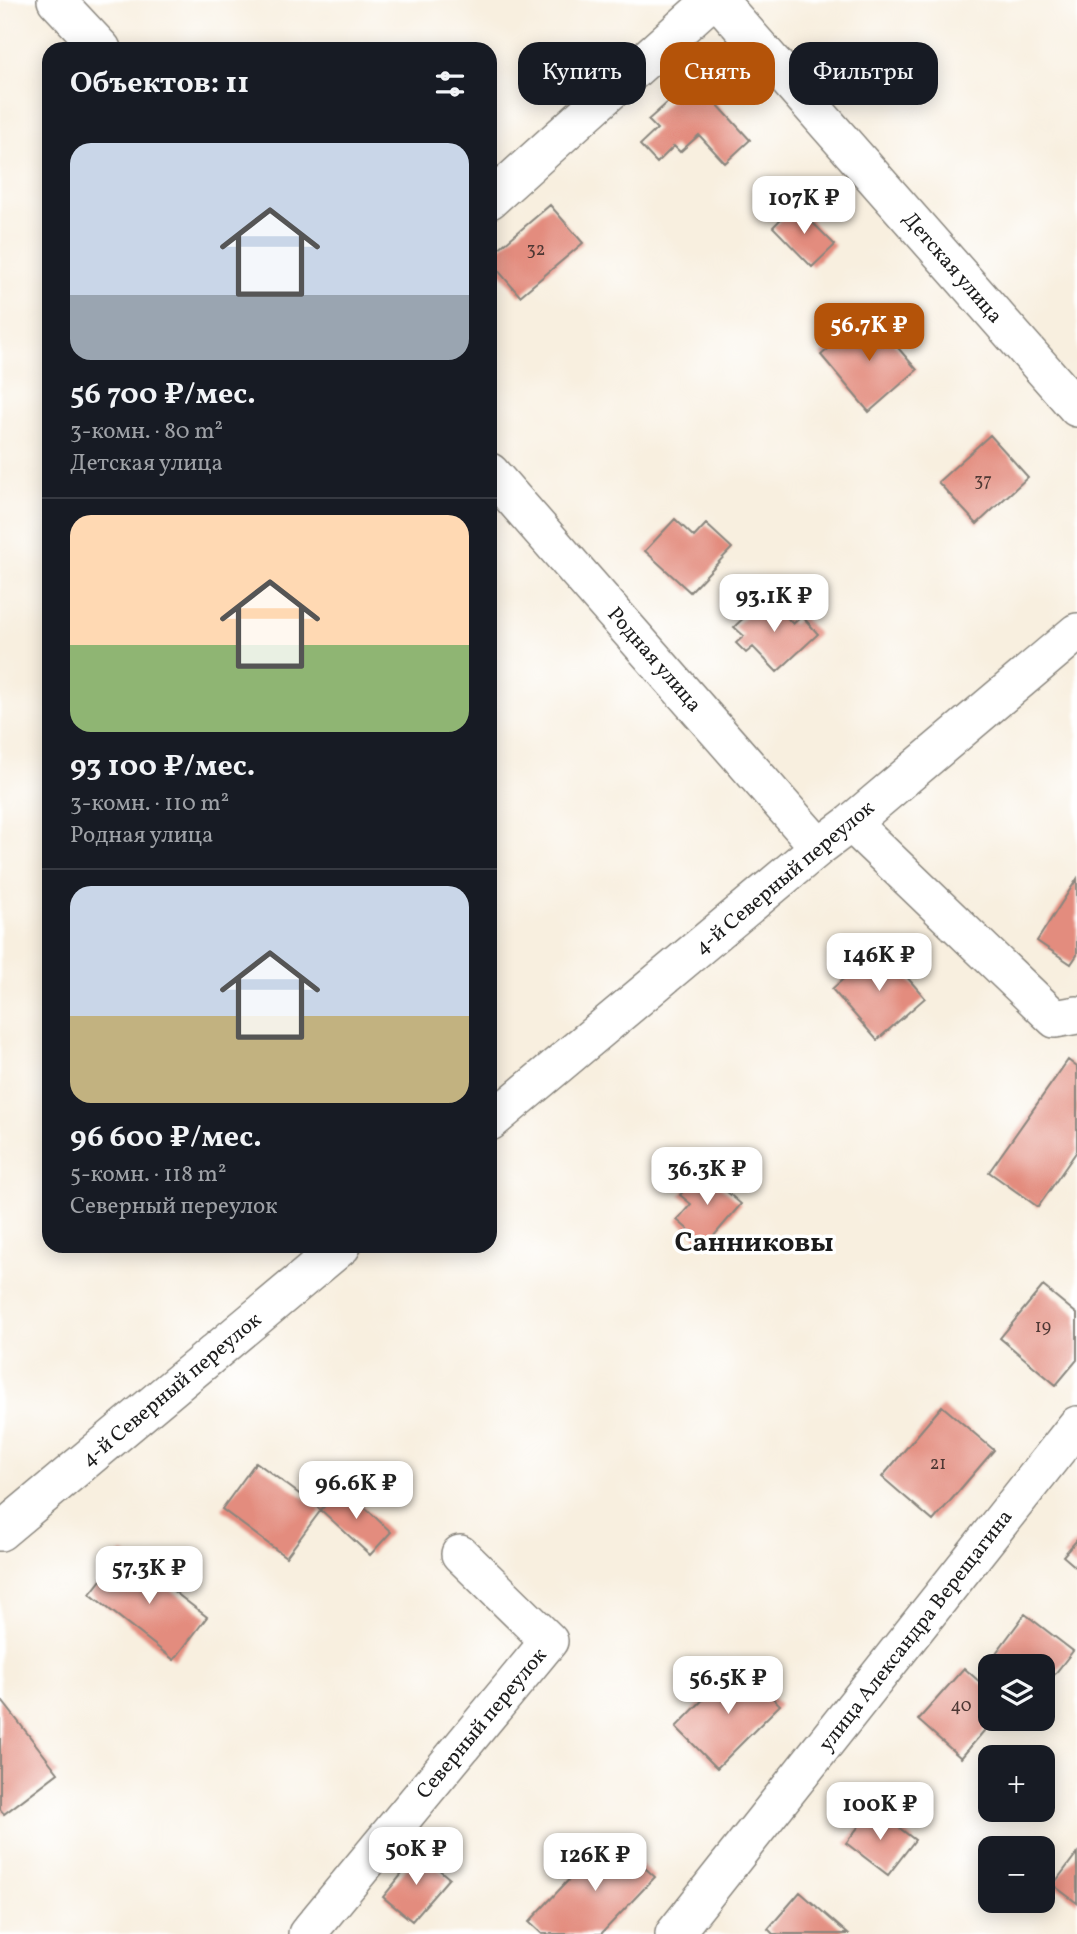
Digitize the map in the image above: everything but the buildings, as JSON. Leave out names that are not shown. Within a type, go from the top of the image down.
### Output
[{"type":"street","points":[[56,0],[95,42]]},
{"type":"street","points":[[497,194],[712,0]]},
{"type":"street","name":"Детская улица","points":[[718,0],[1077,408]]},
{"type":"street","name":"Родная улица","points":[[497,480],[819,847]]},
{"type":"street","name":"4-й Северный переулок","points":[[497,1116],[1077,632]]},
{"type":"street","points":[[851,823],[1055,1019],[1077,1015]]},
{"type":"street","name":"4-й Северный переулок","points":[[0,1532],[334,1253]]},
{"type":"street","name":"улица Александра Верещагина","points":[[674,1934],[1077,1425]]},
{"type":"street","name":"Северный переулок","points":[[307,1934],[550,1641],[460,1555]]},
{"type":"district","name":"Санниковы","points":[[754,1241]]}]
